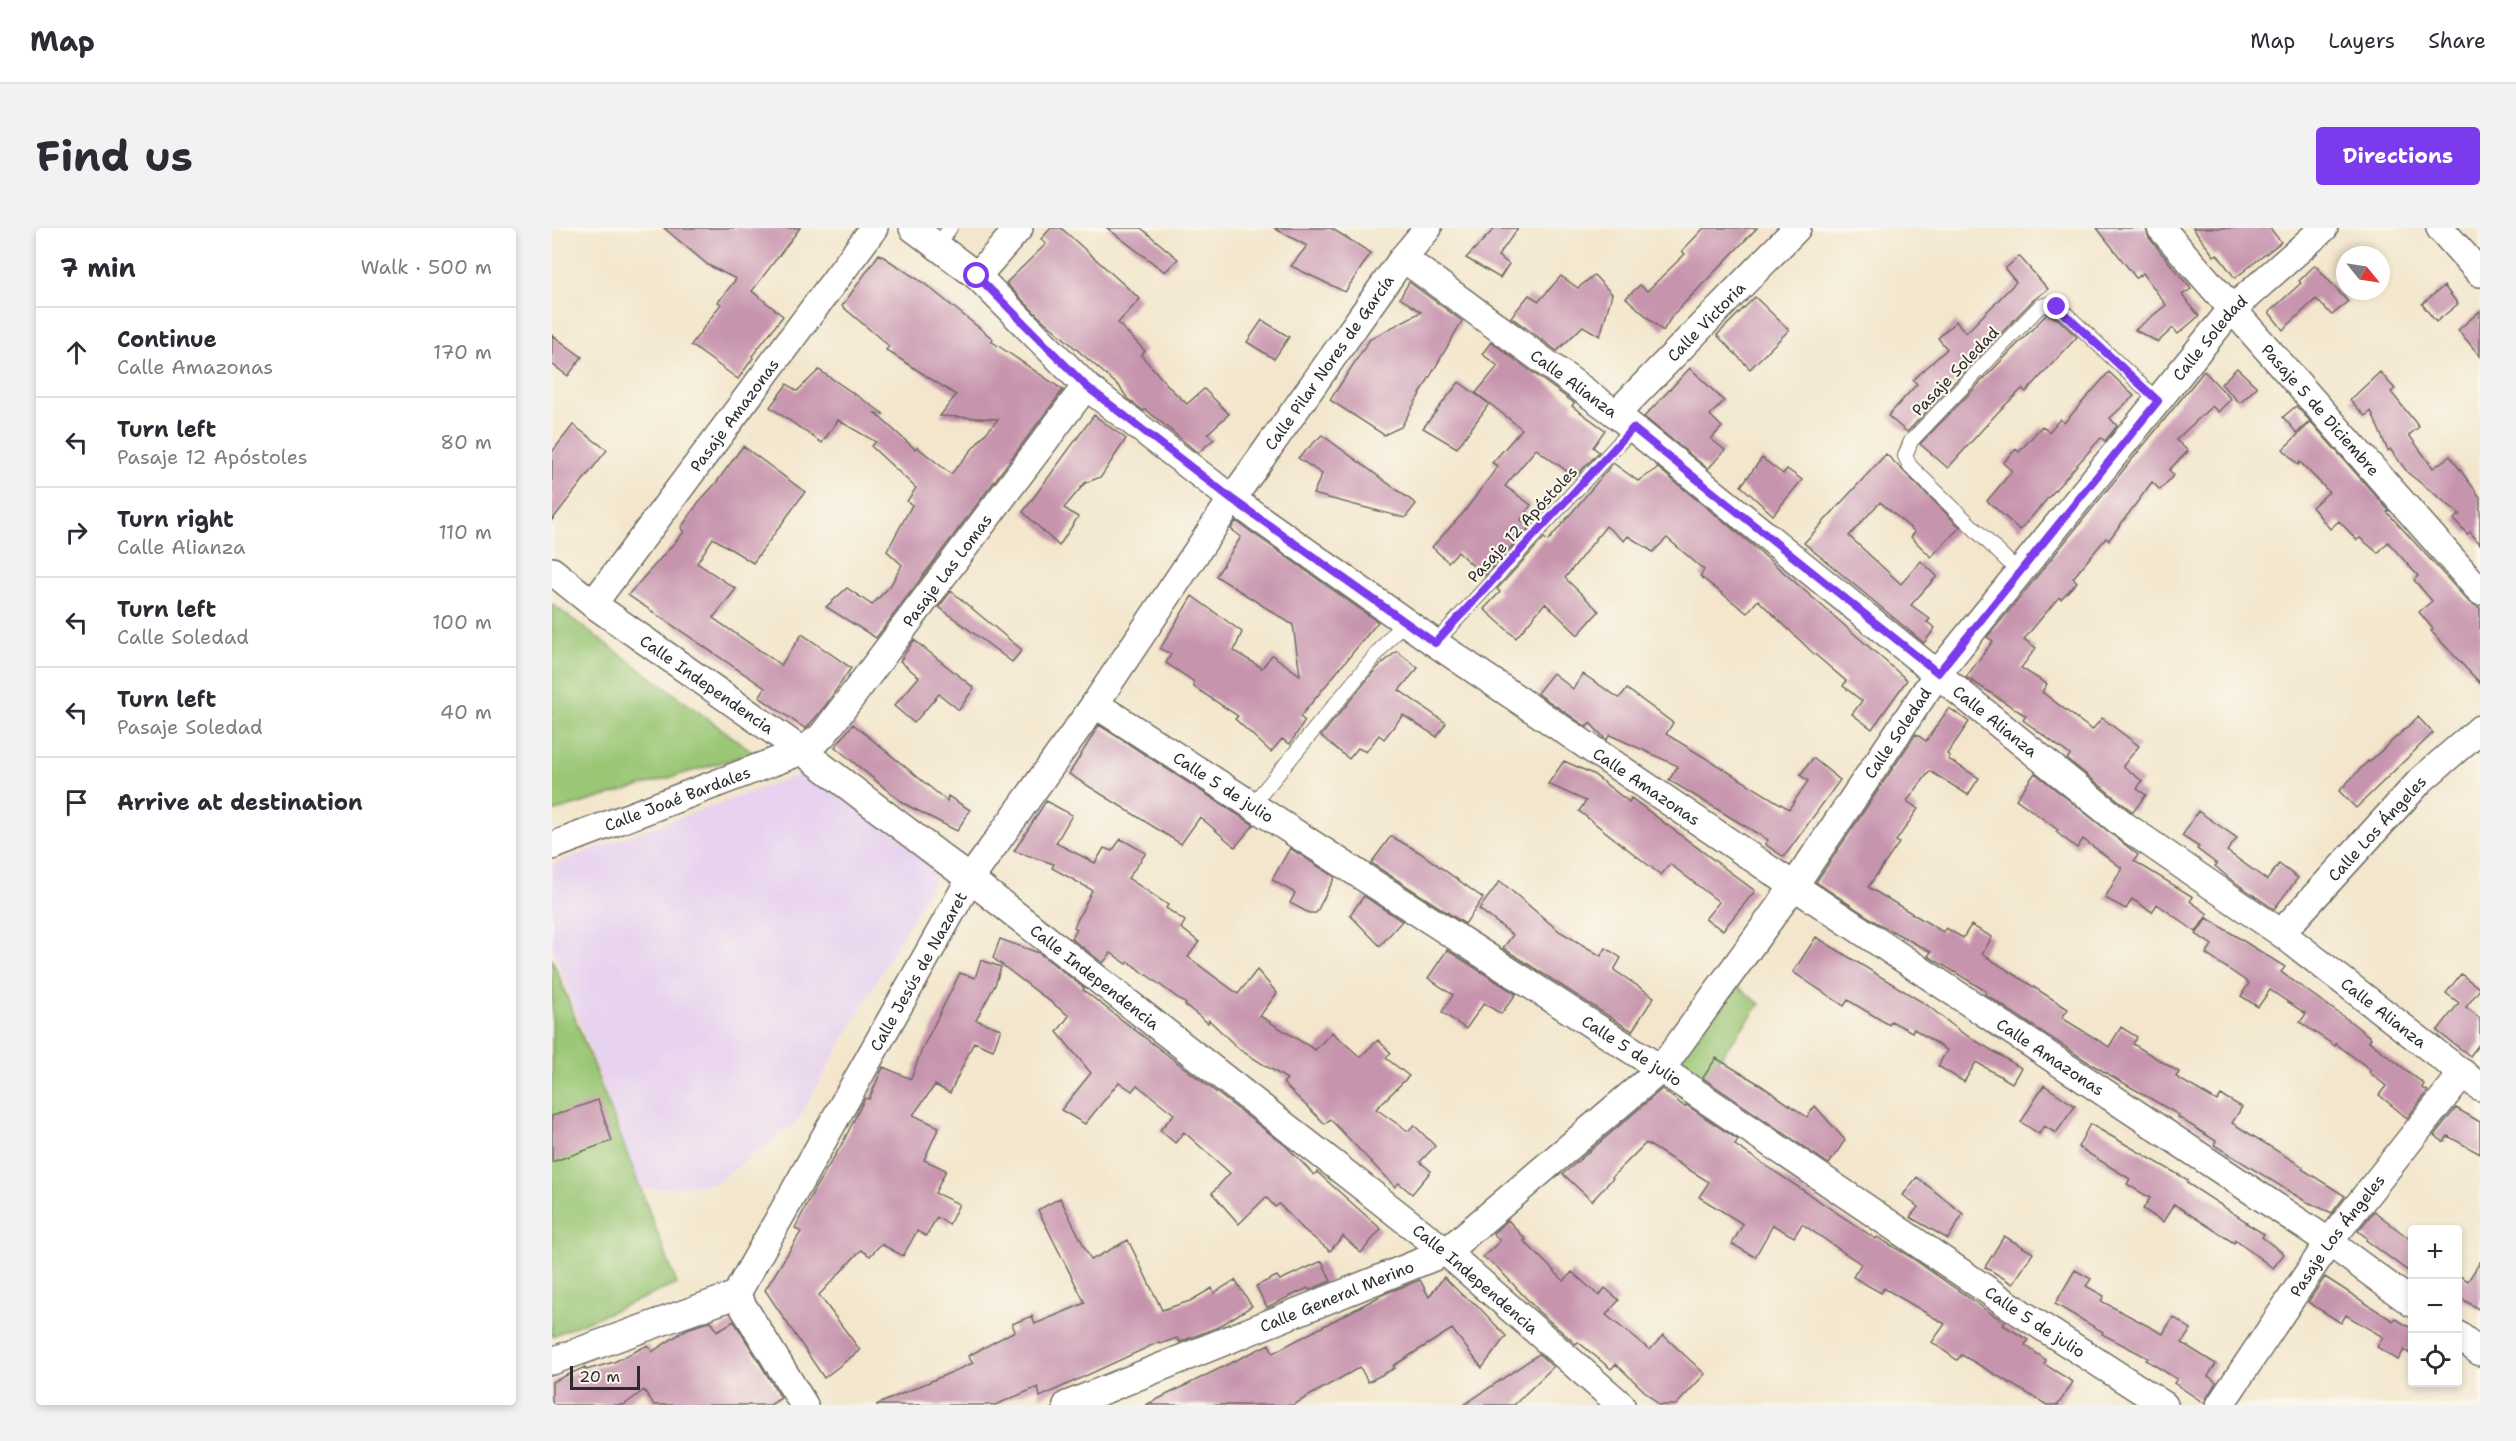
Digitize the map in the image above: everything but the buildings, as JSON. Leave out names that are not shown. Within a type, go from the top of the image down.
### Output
[{"type":"street","name":"Pasaje Amazonas","points":[[593,604],[874,228]]},
{"type":"street","name":"Calle Amazonas","points":[[913,228],[944,237],[977,276],[1086,386],[1232,499],[1435,643],[1794,886],[2329,1242],[2408,1300]]},
{"type":"street","points":[[977,276],[1019,228]]},
{"type":"street","name":"Calle Pilar Nores de García","points":[[1232,499],[1403,258],[1428,228]]},
{"type":"street","name":"Calle Victoria","points":[[1624,421],[1797,228]]},
{"type":"street","name":"Pasaje 5 de Diciembre","points":[[2161,228],[2480,591]]},
{"type":"street","name":"Calle Soledad","points":[[1661,1069],[1794,886],[1938,673],[2231,310],[2324,228]]},
{"type":"street","points":[[2440,228],[2480,273]]},
{"type":"street","name":"Calle Alianza","points":[[1403,258],[1624,421],[2125,826],[2281,933],[2472,1080]]},
{"type":"street","name":"Pasaje Las Lomas","points":[[802,751],[822,736],[1086,386]]},
{"type":"street","name":"Calle Jesús de Nazaret","points":[[736,1295],[970,879],[1095,704],[1232,499]]},
{"type":"street","name":"Calle Independencia","points":[[552,571],[593,604],[802,751],[970,879],[1446,1252],[1621,1405]]},
{"type":"street","name":"Calle 5 de julio","points":[[1095,704],[1661,1069],[2021,1313],[2164,1405]]},
{"type":"street","name":"Calle Los Ángeles","points":[[2281,933],[2421,780],[2480,729]]},
{"type":"street","name":"Calle Joaé Bardales","points":[[552,846],[802,751]]},
{"type":"street","name":"Calle General Merino","points":[[1067,1405],[1446,1252],[1661,1069]]},
{"type":"street","name":"Pasaje Los Ángeles","points":[[2220,1405],[2329,1242],[2472,1080]]},
{"type":"street","points":[[552,1360],[736,1295],[804,1405]]},
{"type":"street","points":[[2462,1339],[2480,1352]]},
{"type":"lane","name":"Pasaje Soledad","points":[[2019,572],[1910,466],[1905,456],[1911,441],[2039,307],[2048,304],[2064,312],[2158,401]]},
{"type":"lane","name":"Pasaje 12 Apóstoles","points":[[1435,643],[1624,421]]},
{"type":"lane","points":[[1252,805],[1404,621]]},
{"type":"shaded area","points":[[817,768],[939,871],[796,1123],[715,1183],[641,1190],[552,946],[552,864]]},
{"type":"green space","points":[[552,604],[754,753],[552,812]]},
{"type":"green space","points":[[552,958],[677,1284],[552,1336]]},
{"type":"green space","points":[[1729,980],[1760,1004],[1698,1087],[1666,1063]]},
{"type":"route","points":[[977,276],[1086,386],[1232,499],[1435,643],[1633,428],[1938,673],[2158,401],[2057,307]]}]
